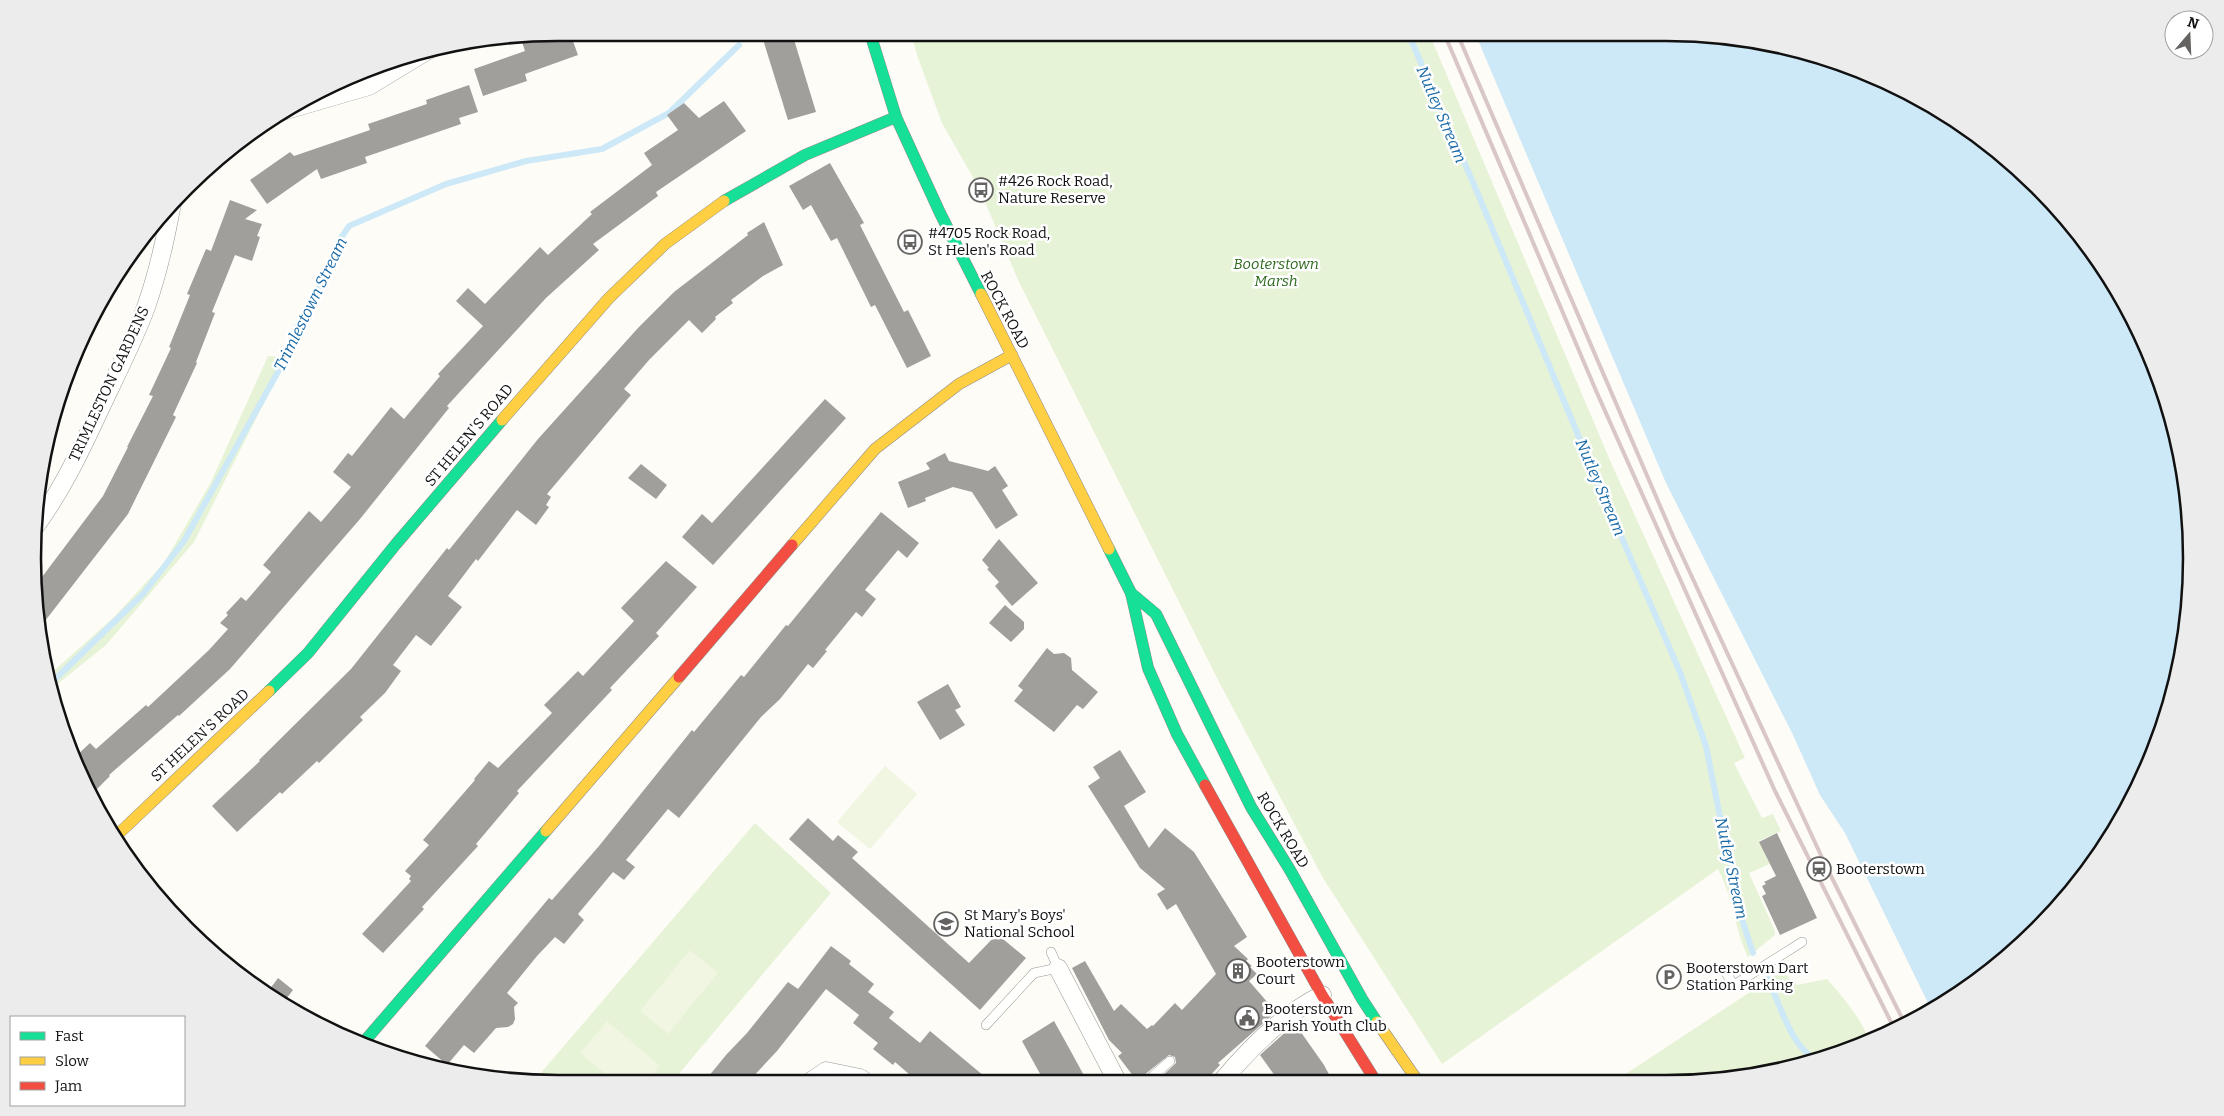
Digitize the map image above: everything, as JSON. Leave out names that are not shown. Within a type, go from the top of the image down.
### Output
[{"type":"street","name":"ROCK ROAD","points":[[872,41],[896,117],[940,213],[1131,593],[1148,668],[1177,734],[1322,995],[1372,1075]]},
{"type":"street","points":[[321,99],[369,86],[402,66]]},
{"type":"street","name":"ST HELEN'S ROAD","points":[[120,832],[308,653],[403,536],[548,366],[609,298],[665,244],[732,196],[805,155],[896,117]]},
{"type":"street","name":"TRIMLESTON GARDENS","points":[[43,515],[52,503],[85,440],[131,343],[146,306],[163,247],[169,217]]},
{"type":"street","points":[[367,1038],[876,449],[959,384],[1012,355]]},
{"type":"street","name":"ROCK ROAD","points":[[1131,593],[1156,614],[1251,807],[1290,870],[1362,999],[1413,1075]]},
{"type":"street","points":[[1058,968],[1114,1075]]},
{"type":"street","points":[[1228,1075],[1256,1044],[1306,1003],[1322,995]]},
{"type":"street","points":[[820,1075],[826,1071],[845,1075]]},
{"type":"lane","points":[[1726,973],[1734,985],[1802,942]]},
{"type":"lane","points":[[986,1025],[1034,973],[1058,968],[1051,952]]},
{"type":"lane","points":[[1154,1075],[1170,1060]]},
{"type":"green space","name":"Booterstown Marsh","points":[[913,41],[1432,41],[1612,465],[1745,758],[1734,763],[1762,818],[1773,814],[1781,831],[1759,841],[1770,864],[1749,873],[1775,931],[1775,935],[1748,957],[1727,890],[1718,869],[1442,1064],[1323,878],[1218,680],[1019,282],[985,202],[988,199],[979,179],[975,181],[942,123]]},
{"type":"green space","points":[[268,356],[287,357],[194,542],[106,645],[57,684],[54,671],[114,617],[164,563],[211,482]]},
{"type":"green space","points":[[885,766],[917,794],[870,849],[837,822]]},
{"type":"green space","points":[[755,823],[831,893],[678,1075],[539,1074]]},
{"type":"green space","points":[[690,950],[718,973],[668,1034],[640,1011]]},
{"type":"green space","points":[[1782,971],[1797,985],[1827,979],[1846,1001],[1866,1034],[1832,1047],[1767,1065],[1700,1074],[1624,1075]]},
{"type":"green space","points":[[607,1021],[660,1066],[653,1075],[607,1075],[580,1053]]},
{"type":"water","points":[[1478,41],[1700,42],[1767,51],[1800,59],[1864,81],[1924,110],[1953,128],[2007,169],[2055,217],[2076,243],[2114,300],[2129,329],[2143,360],[2165,424],[2173,457],[2182,524],[2182,592],[2173,659],[2165,692],[2143,756],[2129,787],[2114,816],[2076,873],[2055,899],[2007,947],[1981,968],[1928,1003],[1845,833],[1820,795],[1793,735],[1666,483]]},
{"type":"building","points":[[573,41],[578,55],[525,74],[527,81],[483,96],[474,69],[525,51],[522,42]]},
{"type":"building","points":[[763,41],[794,41],[816,112],[788,120]]},
{"type":"building","points":[[469,85],[478,112],[459,118],[461,124],[365,157],[367,163],[321,179],[317,169],[267,204],[250,180],[290,152],[294,156],[370,130],[368,124],[427,104],[426,100]]},
{"type":"building","points":[[724,101],[746,131],[656,192],[658,196],[593,244],[599,250],[546,298],[447,406],[449,408],[360,519],[230,669],[179,716],[109,775],[96,790],[80,753],[90,743],[96,749],[146,705],[148,707],[209,650],[228,629],[220,623],[228,615],[226,613],[241,597],[246,601],[271,572],[263,565],[309,511],[321,522],[351,487],[333,472],[348,453],[352,456],[391,407],[404,419],[440,376],[438,374],[483,326],[456,301],[468,288],[485,304],[540,247],[548,255],[592,214],[590,212],[652,165],[644,153],[678,130],[667,115],[684,103],[699,118]]},
{"type":"building","points":[[830,163],[864,223],[860,225],[904,312],[908,310],[931,356],[907,368],[875,305],[871,307],[837,238],[831,241],[811,205],[803,210],[789,186]]},
{"type":"building","points":[[230,200],[257,210],[245,219],[262,224],[257,236],[260,237],[252,261],[235,255],[212,312],[215,313],[197,363],[173,415],[176,417],[128,514],[45,620],[42,578],[103,496],[153,396],[149,395],[171,348],[169,347],[190,295],[187,294],[206,249],[211,251]]},
{"type":"building","points":[[764,222],[783,265],[763,276],[731,300],[733,303],[715,317],[716,319],[702,333],[689,320],[649,360],[624,389],[631,395],[547,494],[551,497],[546,505],[549,507],[536,525],[517,510],[478,561],[476,559],[448,596],[462,607],[431,646],[416,635],[393,665],[401,671],[385,693],[360,717],[363,720],[319,763],[317,761],[282,794],[280,792],[237,832],[212,806],[260,761],[351,669],[447,548],[449,550],[538,439],[638,328],[674,292],[748,235],[747,233]]},
{"type":"building","points":[[825,399],[846,418],[713,565],[682,537],[702,514],[712,523]]},
{"type":"building","points":[[945,453],[949,461],[988,471],[995,466],[1008,486],[1002,490],[1018,515],[996,529],[972,492],[953,487],[925,498],[926,501],[908,508],[898,482],[930,469],[926,463]]},
{"type":"building","points":[[641,464],[667,485],[656,499],[628,478]]},
{"type":"building","points":[[881,512],[919,543],[907,558],[898,550],[865,590],[876,599],[862,617],[856,612],[813,668],[808,664],[780,699],[761,717],[679,818],[668,809],[626,860],[635,867],[624,880],[613,872],[578,914],[584,920],[564,944],[555,937],[537,956],[507,993],[518,1003],[514,1007],[515,1019],[513,1024],[508,1027],[496,1028],[474,1053],[464,1045],[449,1063],[443,1062],[425,1046],[549,898],[552,900],[599,846],[692,730],[694,732],[741,675],[744,677],[786,625],[788,626]]},
{"type":"building","points":[[999,539],[1038,583],[1012,606],[995,586],[999,582],[987,569],[989,568],[982,560]]},
{"type":"building","points":[[666,561],[697,587],[656,633],[659,636],[610,688],[612,690],[517,791],[519,793],[476,844],[478,846],[383,953],[362,934],[411,881],[409,879],[411,876],[405,871],[429,845],[423,840],[489,761],[498,768],[552,713],[544,705],[578,671],[583,676],[634,621],[621,608]]},
{"type":"building","points":[[1005,605],[1024,622],[1024,629],[1011,642],[989,623]]},
{"type":"building","points":[[1047,648],[1054,654],[1064,653],[1071,658],[1072,670],[1098,692],[1083,709],[1077,705],[1054,732],[1014,701],[1023,690],[1018,686]]},
{"type":"building","points":[[948,684],[961,707],[955,710],[965,725],[940,740],[917,702]]},
{"type":"building","points":[[1120,750],[1146,792],[1124,806],[1149,848],[1165,828],[1194,852],[1247,937],[1234,946],[1248,959],[1246,961],[1257,974],[1249,981],[1276,1012],[1218,1063],[1220,1065],[1211,1075],[1163,1075],[1176,1063],[1175,1057],[1169,1055],[1144,1075],[1132,1075],[1118,1056],[1122,1053],[1109,1040],[1072,968],[1085,961],[1114,1011],[1121,1004],[1147,1029],[1153,1026],[1175,1003],[1182,1010],[1216,974],[1176,904],[1167,910],[1157,894],[1165,889],[1140,868],[1088,786],[1100,778],[1093,767]]},
{"type":"building","points":[[808,818],[833,841],[838,835],[858,852],[852,858],[969,963],[997,934],[1026,958],[980,1010],[789,839]]},
{"type":"building","points":[[1777,833],[1817,918],[1780,935],[1762,896],[1766,894],[1762,886],[1766,884],[1764,882],[1776,876],[1759,842]]},
{"type":"building","points":[[831,946],[851,961],[849,964],[874,984],[868,992],[894,1012],[889,1018],[920,1043],[930,1031],[983,1075],[910,1075],[895,1062],[893,1065],[873,1049],[878,1043],[853,1023],[859,1015],[826,989],[777,1051],[755,1075],[710,1075],[788,982],[798,989]]},
{"type":"building","points":[[278,978],[293,990],[287,998],[271,988]]},
{"type":"building","points":[[1054,1021],[1084,1075],[1041,1075],[1022,1041]]},
{"type":"building","points":[[1290,1028],[1293,1031],[1298,1028],[1329,1075],[1274,1075],[1260,1055]]},
{"type":"waterway","name":"Nutley Stream","points":[[1411,41],[1680,672],[1706,746],[1721,822],[1738,891],[1736,901],[1753,953]]},
{"type":"waterway","name":"Trimlestown Stream","points":[[56,678],[143,594],[184,541],[279,370],[296,328],[323,280],[337,244],[349,226],[446,184],[526,161],[602,149],[669,113],[739,45]]},
{"type":"waterway","name":"Nutley Stream","points":[[1768,979],[1792,1034],[1809,1054]]},
{"type":"railway","points":[[1447,41],[1597,393],[1775,791],[1891,1023]]},
{"type":"railway","points":[[1460,41],[1673,536],[1825,864],[1902,1018]]},
{"type":"traffic: fast","points":[[872,41],[896,117],[940,213],[981,294]]},
{"type":"traffic: fast","points":[[724,201],[805,155],[896,117]]},
{"type":"traffic: fast","points":[[269,691],[308,653],[396,544],[502,420]]},
{"type":"traffic: fast","points":[[1109,549],[1131,593],[1148,668],[1177,734],[1205,785]]},
{"type":"traffic: fast","points":[[1131,593],[1156,614],[1251,807],[1290,870],[1362,999],[1377,1022]]},
{"type":"traffic: fast","points":[[367,1038],[546,831]]},
{"type":"traffic: slow","points":[[502,420],[609,298],[665,244],[724,201]]},
{"type":"traffic: slow","points":[[981,294],[1109,549]]},
{"type":"traffic: slow","points":[[792,545],[875,449],[959,384],[1012,355]]},
{"type":"traffic: slow","points":[[546,831],[679,677]]},
{"type":"traffic: slow","points":[[120,832],[269,691]]},
{"type":"traffic: slow","points":[[1377,1022],[1414,1075]]},
{"type":"traffic: jam","points":[[679,677],[792,545]]},
{"type":"traffic: jam","points":[[1205,785],[1322,995],[1372,1075]]},
{"type":"place","name":"#426 Rock Road, Nature Reserve","points":[[981,190]]},
{"type":"place","name":"#4705 Rock Road, St Helen's Road","points":[[910,242]]},
{"type":"place","name":"Booterstown","points":[[1819,869]]},
{"type":"place","name":"St Mary's Boys' National School","points":[[946,924]]},
{"type":"place","name":"Booterstown Court","points":[[1238,971]]},
{"type":"place","name":"Booterstown Dart Station Parking","points":[[1669,977]]},
{"type":"place","name":"Booterstown Parish Youth Club","points":[[1247,1018]]}]
